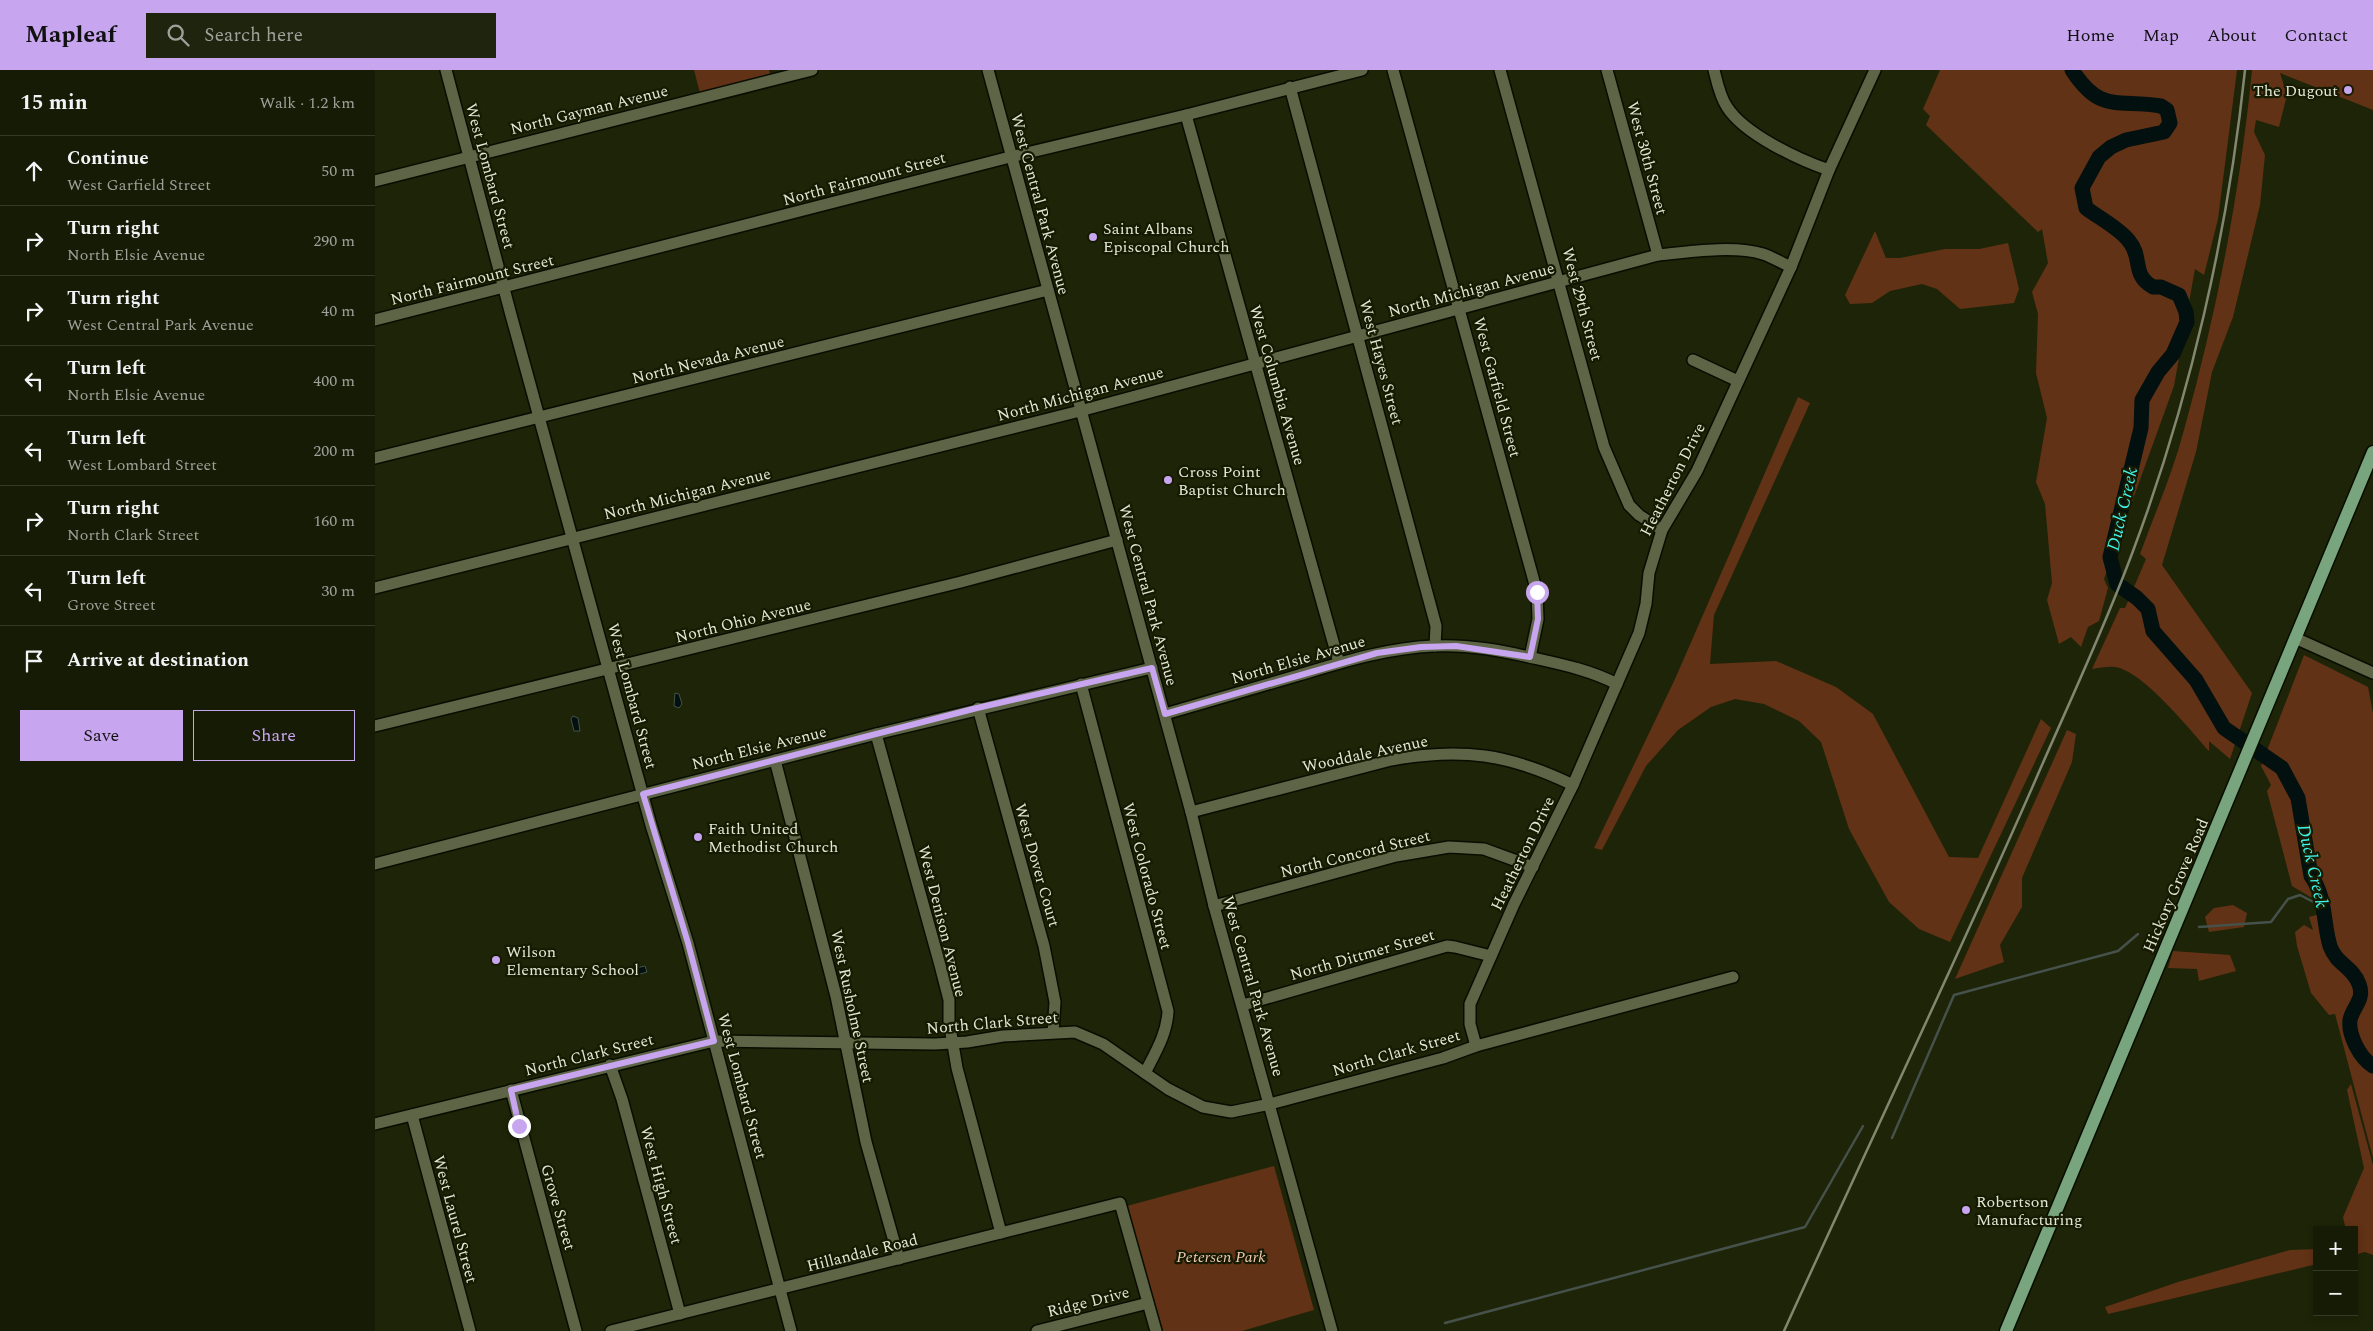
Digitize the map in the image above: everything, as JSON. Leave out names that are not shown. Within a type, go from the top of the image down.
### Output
[{"type":"main road","name":"Hickory Grove Road","points":[[2006,1331],[2373,452]]},
{"type":"street","name":"West Lombard Street","points":[[446,70],[539,418],[643,794],[688,943],[791,1331]]},
{"type":"street","name":"North Gayman Avenue","points":[[375,182],[812,70]]},
{"type":"street","name":"West Central Park Avenue","points":[[988,70],[1080,411],[1165,714],[1214,906],[1332,1331]]},
{"type":"street","name":"North Fairmount Street","points":[[375,320],[1011,157],[1362,70]]},
{"type":"street","name":"West Garfield Street","points":[[1393,70],[1537,592],[1538,619],[1530,657]]},
{"type":"street","name":"West 29th Street","points":[[1501,70],[1604,447],[1629,505],[1639,515],[1662,530]]},
{"type":"street","name":"West 30th Street","points":[[1607,70],[1658,255]]},
{"type":"street","points":[[1714,70],[1727,107],[1750,130],[1806,162],[1829,170]]},
{"type":"street","name":"Heatherton Drive","points":[[1476,1046],[1470,1024],[1470,1004],[1573,785],[1639,633],[1649,573],[1662,530],[1697,471],[1791,267],[1829,170],[1875,70]]},
{"type":"street","name":"West Hayes Street","points":[[1290,88],[1436,626],[1435,646]]},
{"type":"street","name":"West Columbia Avenue","points":[[1186,115],[1339,663]]},
{"type":"street","name":"North Michigan Avenue","points":[[375,588],[1080,411],[1658,255],[1702,250],[1742,251],[1762,253],[1791,267]]},
{"type":"street","name":"North Nevada Avenue","points":[[375,458],[1048,290]]},
{"type":"street","points":[[1693,360],[1738,381]]},
{"type":"street","name":"North Ohio Avenue","points":[[375,726],[961,582],[1117,540]]},
{"type":"street","points":[[2295,638],[2373,674]]},
{"type":"street","name":"North Elsie Avenue","points":[[1165,714],[1377,653],[1435,646],[1456,646],[1530,657],[1600,676],[1617,684]]},
{"type":"street","name":"North Elsie Avenue","points":[[375,864],[977,708],[1152,668]]},
{"type":"street","name":"West Colorado Street","points":[[1081,684],[1167,1011],[1167,1022],[1162,1039],[1145,1073]]},
{"type":"street","name":"West Dover Court","points":[[977,708],[1044,946],[1055,1002],[1053,1032]]},
{"type":"street","name":"West Denison Avenue","points":[[876,734],[940,964],[949,1000],[952,1043],[957,1068],[1001,1233]]},
{"type":"street","name":"Wooddale Avenue","points":[[1191,812],[1391,760],[1424,754],[1456,752],[1496,756],[1547,772],[1573,785]]},
{"type":"street","name":"West Rusholme Street","points":[[775,760],[825,951],[866,1142],[899,1259]]},
{"type":"street","name":"North Concord Street","points":[[1214,906],[1396,856],[1449,847],[1484,849],[1533,867]]},
{"type":"street","name":"North Dittmer Street","points":[[1243,1005],[1447,946],[1455,946],[1491,956]]},
{"type":"street","name":"North Clark Street","points":[[375,1124],[714,1041],[845,1044],[952,1043],[1053,1032],[1075,1032],[1089,1037],[1103,1044],[1168,1088],[1203,1107],[1231,1112],[1270,1104],[1443,1058],[1476,1046],[1733,977]]},
{"type":"street","name":"West High Street","points":[[610,1065],[622,1099],[680,1314]]},
{"type":"street","name":"Grove Street","points":[[511,1090],[576,1331]]},
{"type":"street","name":"West Laurel Street","points":[[412,1115],[470,1331]]},
{"type":"street","name":"Hillandale Road","points":[[611,1331],[1120,1203],[1148,1303]]},
{"type":"street","points":[[1148,1303],[1156,1331]]},
{"type":"street","name":"Ridge Drive","points":[[1037,1331],[1148,1303]]},
{"type":"green space","points":[[694,70],[769,70],[771,77],[700,93]]},
{"type":"green space","points":[[1940,70],[2237,70],[2218,219],[2204,275],[2195,269],[2174,386],[2104,579],[2108,588],[2099,621],[2088,627],[2081,647],[2071,637],[2059,644],[2047,600],[2052,583],[2045,504],[2036,482],[2047,418],[2036,373],[2038,314],[2032,292],[2048,263],[2042,229],[2038,232],[1926,125],[1930,116],[1923,109]]},
{"type":"green space","points":[[2252,70],[2373,70],[2373,110],[2280,73],[2287,95],[2279,127],[2256,120],[2254,132],[2265,155],[2260,205],[2233,317],[2212,372],[2196,452],[2162,565],[2252,693],[2230,759],[2209,741],[2209,751],[2178,716],[2139,679],[2115,667],[2092,669],[2120,608],[2125,608],[2146,559],[2140,554],[2175,461],[2196,386],[2226,252],[2241,161]]},
{"type":"green space","points":[[1875,231],[1886,258],[1900,258],[1945,249],[1979,249],[2008,243],[2019,289],[2014,303],[1960,309],[1937,289],[1922,284],[1890,291],[1872,303],[1850,304],[1845,295]]},
{"type":"green space","points":[[1798,397],[1810,403],[1714,615],[1710,664],[1776,661],[1836,687],[1873,714],[1949,857],[1978,858],[2041,719],[2051,728],[1950,942],[1919,929],[1889,902],[1849,829],[1821,742],[1799,721],[1764,704],[1735,699],[1711,707],[1678,730],[1646,766],[1602,850],[1594,848],[1675,679]]},
{"type":"green space","points":[[2304,655],[2368,687],[2373,713],[2373,1158],[2335,1014],[2329,1015],[2311,993],[2297,946],[2295,932],[2304,925],[2313,930],[2309,917],[2331,911],[2326,891],[2303,847],[2307,874],[2324,898],[2317,901],[2292,886],[2267,791],[2271,785],[2261,766]]},
{"type":"green space","points":[[2067,730],[2076,734],[2072,762],[2022,878],[2022,907],[2000,945],[2004,962],[1955,979]]},
{"type":"green space","points":[[2233,905],[2247,913],[2244,927],[2209,932],[2205,917],[2214,908]]},
{"type":"green space","points":[[2173,951],[2230,955],[2236,971],[2199,981],[2197,969],[2168,968]]},
{"type":"green space","points":[[2351,1084],[2373,1165],[2373,1255],[2365,1252],[2358,1254],[2358,1226],[2345,1226],[2343,1217],[2364,1168],[2347,1090]]},
{"type":"green space","name":"Petersen Park","points":[[1274,1166],[1314,1310],[1242,1331],[1163,1331],[1127,1206]]},
{"type":"green space","points":[[2313,1249],[2313,1265],[2108,1314],[2105,1307],[2178,1282],[2290,1250]]},
{"type":"shaded area","points":[[675,693],[679,694],[682,704],[679,708],[674,706]]},
{"type":"shaded area","points":[[573,716],[578,718],[580,731],[574,731],[571,719]]},
{"type":"shaded area","points":[[645,966],[647,972],[633,976],[632,969]]},
{"type":"waterway","name":"Duck Creek","points":[[2072,70],[2082,84],[2101,99],[2111,102],[2161,106],[2167,110],[2170,123],[2164,132],[2126,140],[2111,147],[2099,157],[2082,188],[2086,208],[2109,223],[2129,241],[2136,253],[2139,271],[2146,282],[2153,287],[2161,287],[2179,295],[2186,312],[2187,322],[2173,354],[2158,372],[2142,400],[2141,428],[2110,557],[2117,584],[2137,598],[2148,609],[2153,631],[2196,680],[2224,728],[2282,768],[2298,798],[2311,876],[2322,901],[2330,946],[2336,957],[2353,973],[2359,984],[2361,994],[2351,1015],[2351,1032],[2359,1052],[2373,1066]]},
{"type":"waterway","points":[[2199,927],[2271,922],[2288,899],[2300,895],[2323,907]]},
{"type":"waterway","points":[[1892,1138],[1954,995],[2118,951],[2138,934]]},
{"type":"waterway","points":[[1445,1323],[1805,1227],[1863,1126]]},
{"type":"railway","points":[[1784,1331],[2002,856],[2097,641],[2133,551],[2172,434],[2204,314],[2228,192],[2245,70]]},
{"type":"place","name":"The Dugout","points":[[2348,90]]},
{"type":"place","name":"Saint Albans Episcopal Church","points":[[1093,237]]},
{"type":"place","name":"Cross Point Baptist Church","points":[[1168,480]]},
{"type":"place","name":"Faith United Methodist Church","points":[[698,837]]},
{"type":"place","name":"Wilson Elementary School","points":[[496,960]]},
{"type":"place","name":"Robertson Manufacturing","points":[[1966,1210]]},
{"type":"route","points":[[519,1126],[511,1090],[714,1041],[688,943],[643,794],[977,708],[1152,668],[1165,714],[1377,653],[1421,647],[1456,646],[1530,657],[1538,619],[1537,592]]}]
